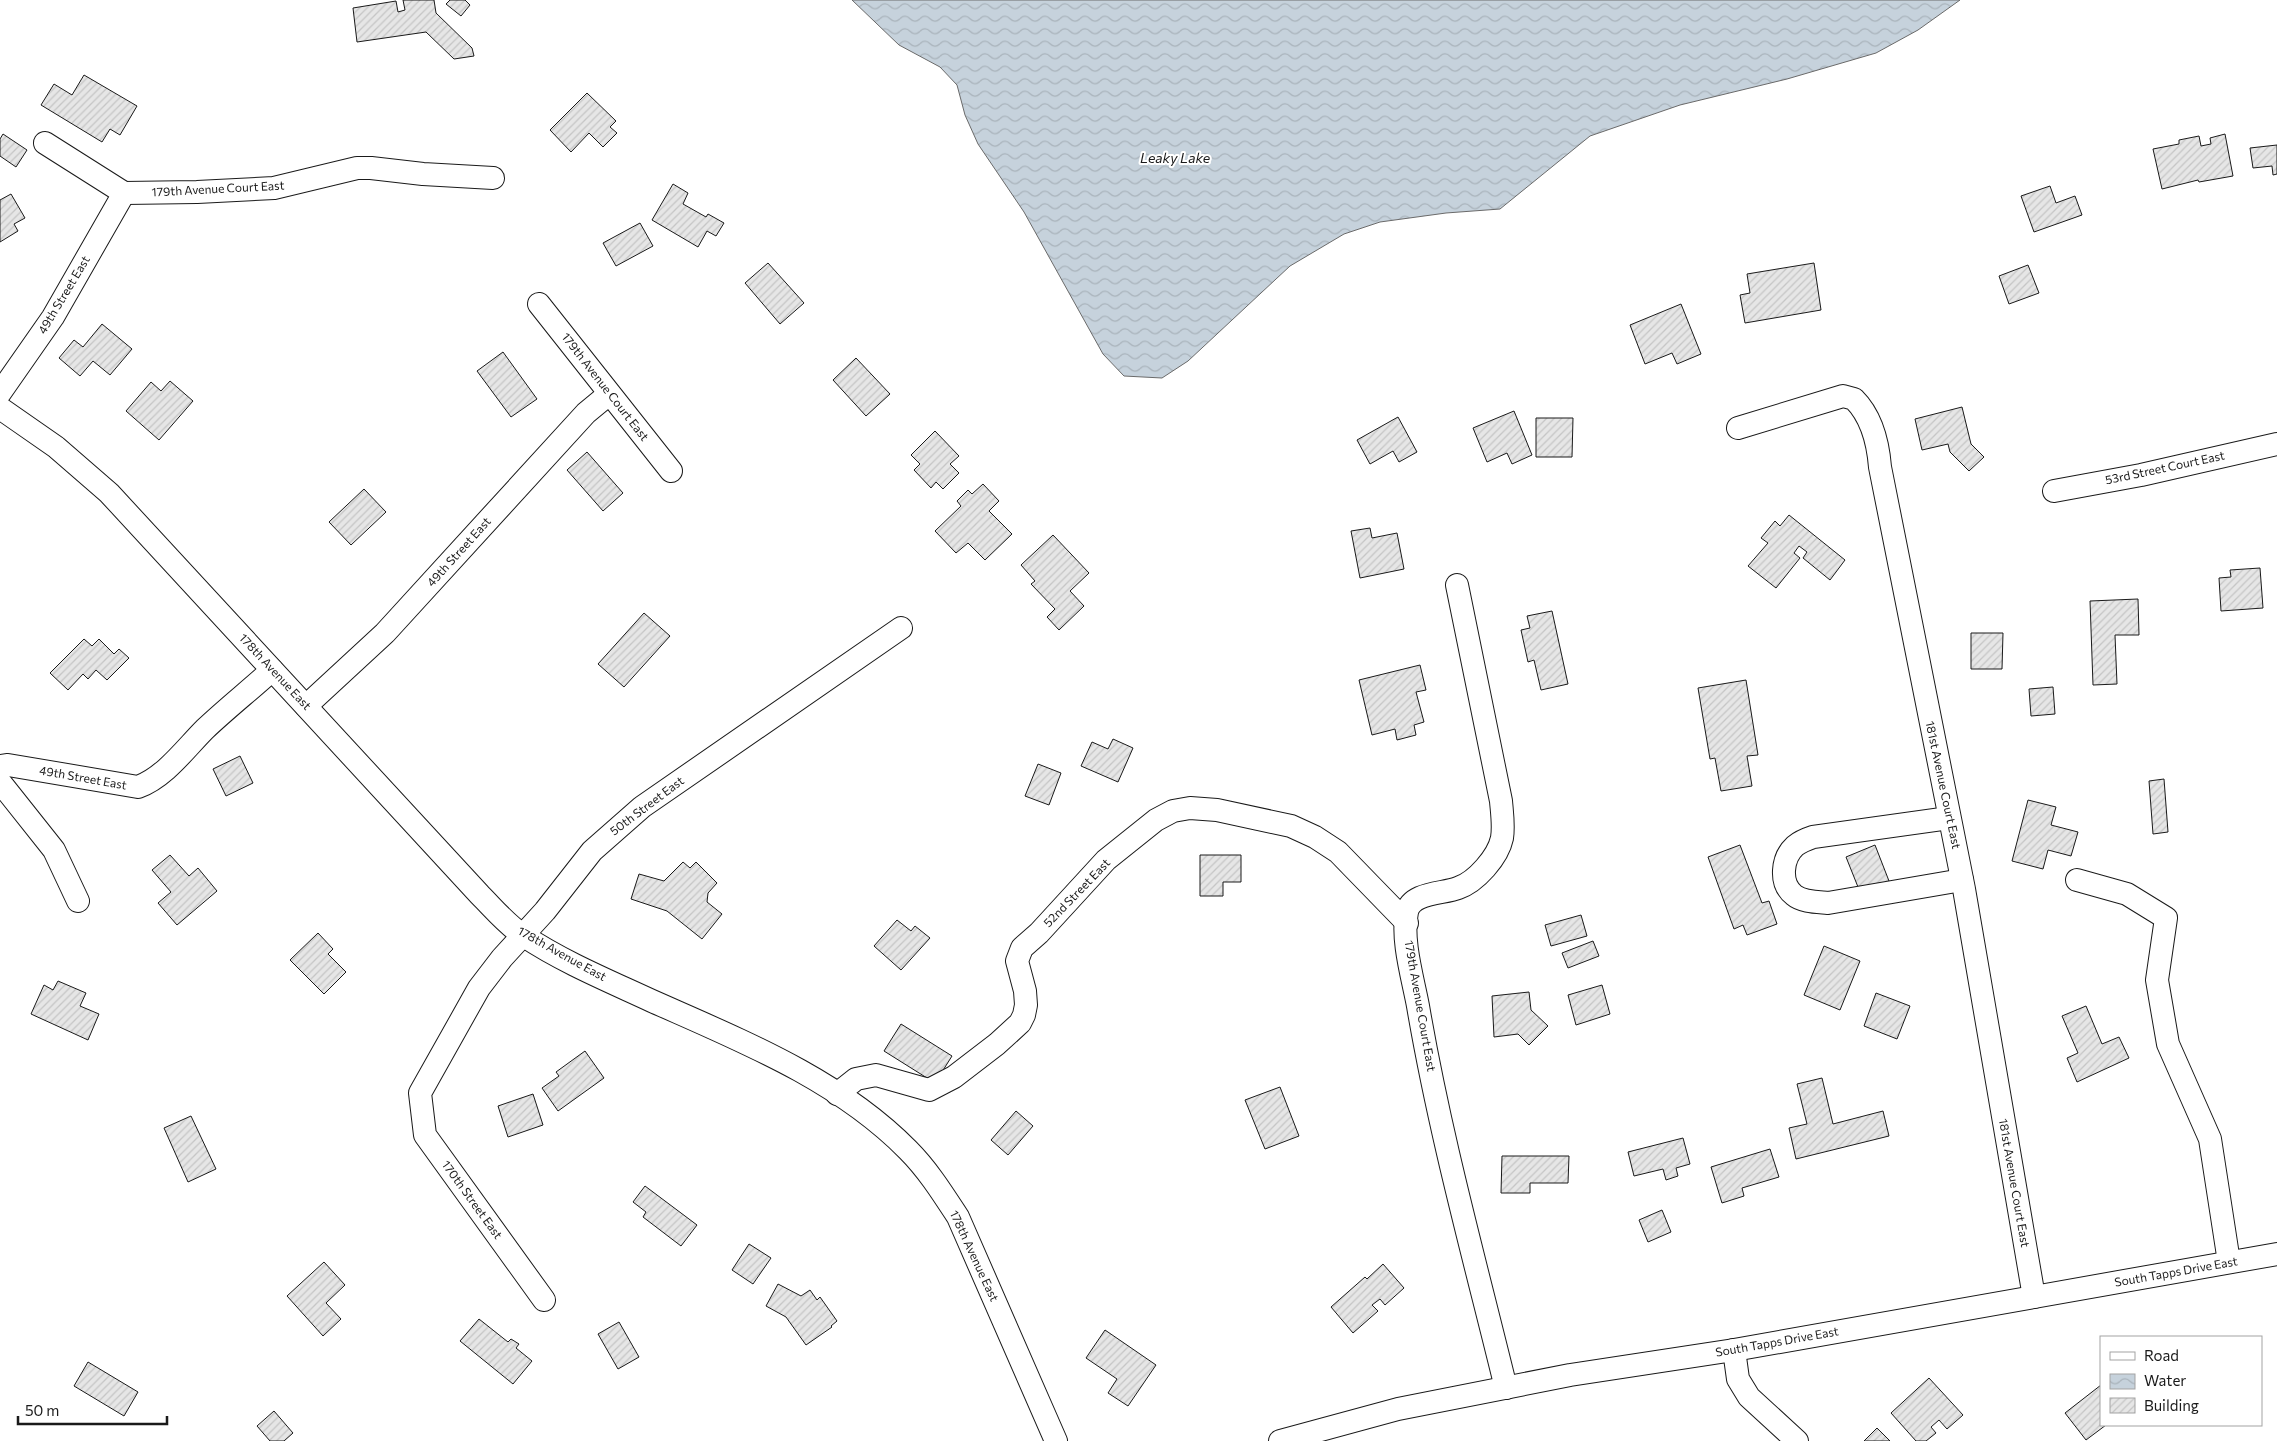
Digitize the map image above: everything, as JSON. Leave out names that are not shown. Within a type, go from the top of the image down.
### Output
[{"type":"street","points":[[44,143],[124,193]]},
{"type":"street","name":"179th Avenue Court East","points":[[124,193],[274,188],[357,168],[494,178]]},
{"type":"street","name":"49th Street East","points":[[0,393],[53,317],[124,193]]},
{"type":"street","name":"179th Avenue Court East","points":[[539,304],[671,471]]},
{"type":"street","name":"49th Street East","points":[[306,706],[385,633],[586,413],[609,394]]},
{"type":"street","name":"181st Avenue Court East","points":[[1738,428],[1843,396],[1854,399],[1870,422],[1878,447],[1880,466],[1962,880],[2034,1297]]},
{"type":"street","name":"178th Avenue East","points":[[0,408],[56,447],[108,493],[214,605],[480,895],[524,936],[622,987],[772,1054],[837,1094],[873,1119],[909,1151],[941,1191],[958,1217],[1056,1441]]},
{"type":"street","name":"53rd Street Court East","points":[[2054,491],[2141,475],[2277,444]]},
{"type":"street","name":"179th Avenue Court East","points":[[1457,584],[1501,801],[1502,838],[1498,848],[1487,864],[1474,878],[1460,888],[1416,899],[1410,905],[1407,913],[1407,942],[1421,1026],[1447,1144],[1506,1388]]},
{"type":"street","name":"50th Street East","points":[[420,1093],[479,988],[592,852],[642,807],[901,628]]},
{"type":"street","name":"49th Street East","points":[[0,766],[8,765],[138,787],[149,783],[173,762],[206,728],[272,670]]},
{"type":"street","points":[[0,782],[54,850],[78,901]]},
{"type":"street","name":"52nd Street East","points":[[837,1094],[856,1079],[876,1075],[928,1090],[954,1077],[997,1044],[1020,1023],[1024,1015],[1025,991],[1017,961],[1022,948],[1106,860],[1156,820],[1173,811],[1190,808],[1217,810],[1292,826],[1315,837],[1338,852],[1407,923]]},
{"type":"street","points":[[1949,818],[1813,836],[1797,844],[1788,854],[1784,872],[1786,883],[1794,895],[1810,901],[1828,903],[1962,880]]},
{"type":"street","points":[[2077,880],[2127,894],[2166,918],[2157,980],[2168,1044],[2210,1139],[2230,1262]]},
{"type":"street","name":"170th Street East","points":[[420,1093],[425,1135],[544,1300]]},
{"type":"street","name":"South Tapps Drive East","points":[[1280,1441],[1398,1409],[1570,1375],[1734,1350],[2277,1254]]},
{"type":"street","points":[[1734,1350],[1738,1379],[1749,1397],[1797,1441]]},
{"type":"water","name":"Leaky Lake","points":[[852,0],[1960,0],[1918,30],[1876,53],[1787,79],[1680,105],[1590,136],[1500,209],[1446,213],[1380,222],[1344,234],[1290,266],[1188,361],[1162,378],[1124,376],[1103,354],[1024,212],[978,144],[965,115],[957,85],[940,67],[899,45]]},
{"type":"building","points":[[403,0],[434,0],[436,13],[472,48],[474,56],[454,59],[426,32],[357,42],[353,8],[396,1],[398,12],[405,10]]},
{"type":"building","points":[[450,0],[465,0],[470,5],[461,16],[446,4]]},
{"type":"building","points":[[84,75],[137,106],[120,135],[110,129],[102,142],[41,105],[54,84],[72,95]]},
{"type":"building","points":[[587,93],[616,121],[610,127],[617,133],[603,147],[589,133],[571,152],[550,130]]},
{"type":"building","points":[[3,134],[27,150],[16,167],[0,156],[0,139]]},
{"type":"building","points":[[2225,134],[2233,176],[2199,182],[2198,180],[2162,189],[2153,149],[2179,144],[2179,140],[2199,136],[2201,146],[2211,144],[2210,138]]},
{"type":"building","points":[[2277,145],[2277,174],[2273,175],[2272,166],[2253,168],[2250,148]]},
{"type":"building","points":[[673,184],[688,193],[683,204],[706,217],[708,214],[724,223],[716,236],[707,231],[698,247],[652,220]]},
{"type":"building","points":[[2050,186],[2056,203],[2075,196],[2082,215],[2034,232],[2021,196]]},
{"type":"building","points":[[11,194],[25,218],[14,224],[18,231],[0,242],[0,200]]},
{"type":"building","points":[[640,223],[653,246],[616,266],[603,243]]},
{"type":"building","points":[[768,263],[804,303],[780,324],[745,283]]},
{"type":"building","points":[[1814,263],[1821,310],[1745,323],[1740,295],[1750,293],[1747,274]]},
{"type":"building","points":[[2028,265],[2039,293],[2009,304],[1999,276]]},
{"type":"building","points":[[1681,304],[1701,354],[1677,364],[1672,353],[1645,364],[1630,325]]},
{"type":"building","points":[[102,324],[132,349],[110,375],[93,361],[80,376],[59,358],[74,340],[83,347]]},
{"type":"building","points":[[503,352],[537,399],[511,417],[477,371]]},
{"type":"building","points":[[856,358],[890,394],[866,416],[833,380]]},
{"type":"building","points":[[170,381],[193,401],[159,440],[126,411],[151,382],[161,391]]},
{"type":"building","points":[[1962,407],[1971,444],[1984,457],[1969,471],[1950,452],[1948,444],[1922,450],[1915,419]]},
{"type":"building","points":[[1514,411],[1532,455],[1512,464],[1507,453],[1487,462],[1473,428]]},
{"type":"building","points":[[1398,417],[1417,452],[1399,462],[1393,451],[1370,464],[1357,440]]},
{"type":"building","points":[[1536,418],[1573,418],[1572,457],[1536,457]]},
{"type":"building","points":[[935,431],[959,456],[950,464],[959,473],[943,489],[936,482],[931,488],[914,470],[920,464],[911,455]]},
{"type":"building","points":[[587,452],[623,493],[603,511],[567,470]]},
{"type":"building","points":[[983,484],[999,501],[989,511],[1012,534],[985,560],[968,543],[956,553],[935,531],[961,506],[957,501],[968,490],[972,494]]},
{"type":"building","points":[[364,489],[386,512],[351,545],[329,522]]},
{"type":"building","points":[[1789,515],[1845,560],[1830,580],[1803,558],[1807,552],[1799,546],[1794,553],[1800,558],[1776,588],[1748,566],[1768,543],[1761,538],[1775,521],[1780,526]]},
{"type":"building","points":[[1370,528],[1372,538],[1397,533],[1404,569],[1360,578],[1351,531]]},
{"type":"building","points":[[1053,535],[1089,573],[1070,591],[1084,606],[1059,630],[1047,617],[1055,609],[1031,584],[1035,581],[1021,565]]},
{"type":"building","points":[[2260,568],[2263,608],[2221,611],[2219,578],[2231,577],[2230,570]]},
{"type":"building","points":[[2138,599],[2139,635],[2115,635],[2117,684],[2093,685],[2090,601]]},
{"type":"building","points":[[1552,611],[1568,684],[1541,690],[1534,660],[1528,662],[1521,630],[1530,628],[1527,616]]},
{"type":"building","points":[[644,613],[670,636],[624,687],[598,664]]},
{"type":"building","points":[[1971,633],[2003,633],[2002,669],[1971,669]]},
{"type":"building","points":[[84,639],[92,646],[99,639],[114,654],[119,649],[129,658],[107,680],[96,670],[88,679],[83,674],[68,690],[50,673]]},
{"type":"building","points":[[1420,665],[1426,690],[1416,692],[1424,722],[1414,725],[1416,735],[1397,740],[1395,729],[1372,735],[1359,680]]},
{"type":"building","points":[[1746,680],[1758,755],[1747,756],[1752,786],[1721,791],[1715,758],[1710,759],[1698,688]]},
{"type":"building","points":[[2053,687],[2055,714],[2031,716],[2029,689]]},
{"type":"building","points":[[1113,739],[1133,748],[1118,782],[1081,766],[1092,742],[1108,749]]},
{"type":"building","points":[[240,756],[253,783],[226,796],[213,769]]},
{"type":"building","points":[[1038,764],[1061,773],[1049,805],[1025,796]]},
{"type":"building","points":[[2164,779],[2168,832],[2153,834],[2149,781]]},
{"type":"building","points":[[2028,800],[2056,807],[2051,825],[2078,832],[2071,856],[2048,850],[2043,869],[2012,861]]},
{"type":"building","points":[[1740,845],[1762,903],[1769,901],[1777,924],[1747,935],[1743,925],[1734,929],[1708,857]]},
{"type":"building","points":[[1875,845],[1889,881],[1860,892],[1846,857]]},
{"type":"building","points":[[170,855],[189,876],[198,868],[217,891],[177,925],[158,903],[171,892],[152,870]]},
{"type":"building","points":[[1200,855],[1241,855],[1241,882],[1223,882],[1223,896],[1200,896]]},
{"type":"building","points":[[683,862],[690,868],[696,862],[717,883],[708,893],[707,902],[722,914],[702,939],[667,911],[631,899],[639,874],[664,881]]},
{"type":"building","points":[[1581,915],[1587,936],[1551,946],[1545,925]]},
{"type":"building","points":[[897,920],[911,931],[915,926],[930,938],[901,970],[874,946]]},
{"type":"building","points":[[318,933],[333,949],[328,954],[346,972],[324,994],[290,960]]},
{"type":"building","points":[[1593,941],[1599,956],[1568,968],[1562,953]]},
{"type":"building","points":[[1824,946],[1860,961],[1840,1010],[1804,995]]},
{"type":"building","points":[[58,981],[86,993],[80,1006],[99,1014],[88,1040],[31,1014],[44,985],[53,990]]},
{"type":"building","points":[[1602,985],[1610,1014],[1576,1025],[1568,995]]},
{"type":"building","points":[[1529,992],[1531,1010],[1548,1026],[1529,1045],[1518,1034],[1494,1037],[1492,996]]},
{"type":"building","points":[[1876,993],[1910,1006],[1897,1039],[1864,1026]]},
{"type":"building","points":[[2086,1006],[2102,1044],[2119,1037],[2129,1058],[2077,1082],[2067,1058],[2078,1053],[2062,1016]]},
{"type":"building","points":[[901,1024],[952,1056],[935,1083],[884,1051]]},
{"type":"building","points":[[585,1051],[604,1078],[558,1111],[542,1088],[559,1076],[556,1072]]},
{"type":"building","points":[[1822,1078],[1833,1124],[1883,1111],[1889,1136],[1796,1159],[1789,1128],[1807,1124],[1797,1084]]},
{"type":"building","points":[[1280,1087],[1299,1136],[1265,1149],[1245,1100]]},
{"type":"building","points":[[533,1094],[543,1125],[508,1137],[498,1106]]},
{"type":"building","points":[[1016,1111],[1033,1126],[1008,1155],[991,1140]]},
{"type":"building","points":[[191,1116],[216,1169],[188,1182],[164,1128]]},
{"type":"building","points":[[1683,1138],[1690,1164],[1676,1168],[1678,1176],[1666,1180],[1663,1169],[1634,1176],[1628,1152]]},
{"type":"building","points":[[1770,1149],[1779,1177],[1742,1188],[1744,1196],[1722,1203],[1711,1167]]},
{"type":"building","points":[[1502,1156],[1569,1156],[1568,1183],[1530,1183],[1530,1193],[1501,1193]]},
{"type":"building","points":[[645,1186],[697,1225],[681,1246],[643,1217],[646,1212],[633,1202]]},
{"type":"building","points":[[1662,1210],[1671,1232],[1648,1242],[1639,1220]]},
{"type":"building","points":[[749,1244],[771,1258],[753,1284],[732,1270]]},
{"type":"building","points":[[324,1262],[345,1285],[326,1303],[341,1319],[323,1336],[287,1296]]},
{"type":"building","points":[[1383,1264],[1404,1288],[1385,1305],[1380,1299],[1372,1305],[1378,1311],[1353,1333],[1331,1307]]},
{"type":"building","points":[[778,1284],[801,1296],[810,1290],[817,1300],[820,1297],[837,1321],[832,1327],[806,1345],[786,1317],[766,1306]]},
{"type":"building","points":[[479,1319],[508,1342],[511,1339],[519,1344],[516,1348],[532,1361],[513,1384],[460,1341]]},
{"type":"building","points":[[619,1322],[639,1357],[618,1369],[598,1334]]},
{"type":"building","points":[[1105,1330],[1156,1365],[1128,1406],[1108,1393],[1117,1379],[1086,1358]]},
{"type":"building","points":[[88,1362],[138,1392],[124,1416],[74,1386]]},
{"type":"building","points":[[1929,1378],[1963,1415],[1947,1429],[1939,1420],[1931,1427],[1936,1433],[1926,1441],[1916,1441],[1891,1413]]},
{"type":"building","points":[[2100,1386],[2100,1426],[2105,1426],[2086,1440],[2065,1413]]},
{"type":"building","points":[[274,1411],[293,1433],[284,1441],[270,1441],[257,1426]]},
{"type":"building","points":[[1877,1428],[1890,1441],[1864,1441]]}]
